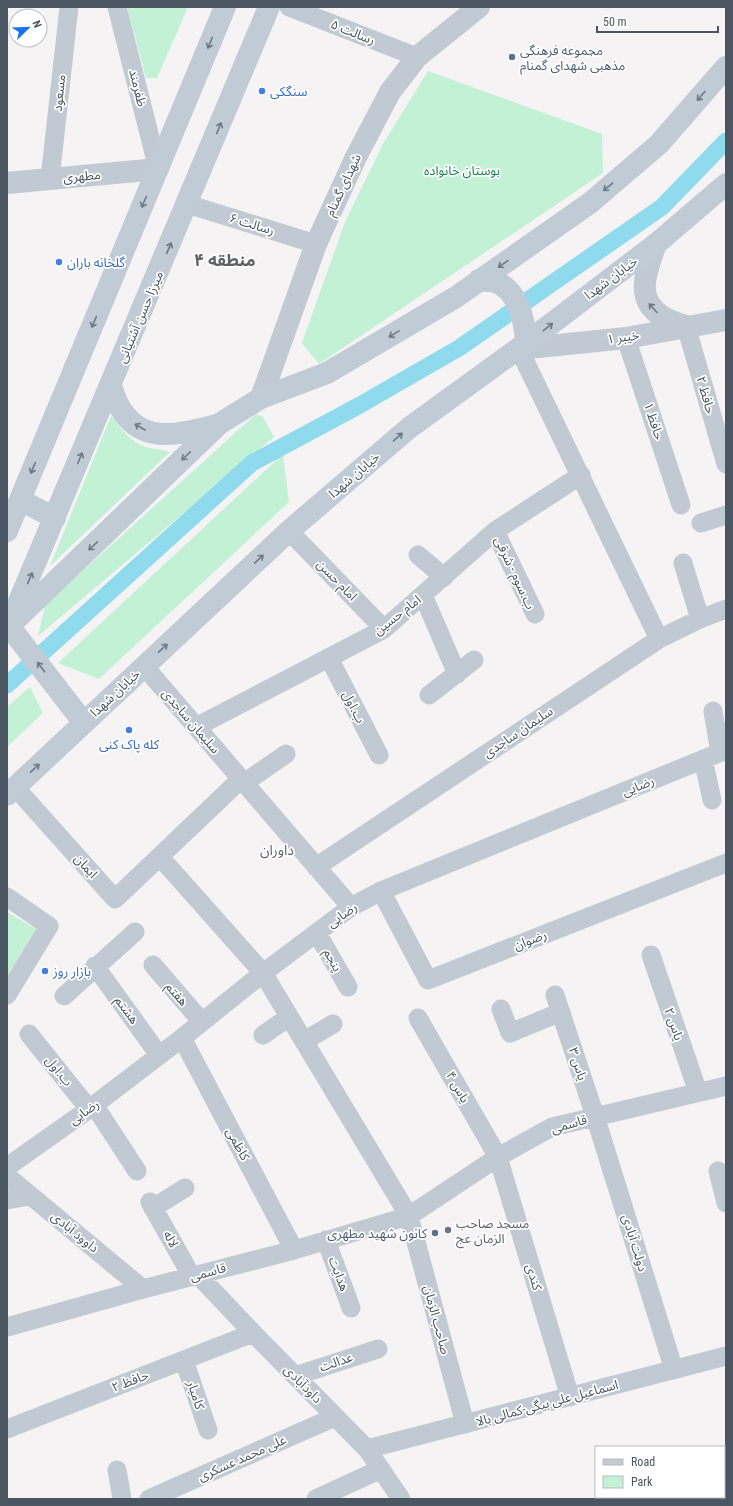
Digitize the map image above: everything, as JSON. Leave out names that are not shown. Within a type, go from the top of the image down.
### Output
[{"type":"main road","points":[[7,531],[225,7]]},
{"type":"main road","name":"میرزا حسن آشتیانی","points":[[13,632],[55,518],[269,7]]},
{"type":"main road","points":[[84,723],[13,632],[218,424],[261,398],[327,373],[456,297],[590,203],[659,144],[726,67]]},
{"type":"main road","name":"خیابان شهدا","points":[[11,791],[289,531],[409,428],[523,346],[656,244],[726,184]]},
{"type":"main road","points":[[479,280],[493,282],[504,288],[513,297],[522,314],[525,327],[523,346]]},
{"type":"main road","points":[[111,386],[118,404],[126,417],[138,427],[153,433],[167,435],[186,433],[218,424]]},
{"type":"main road","points":[[20,500],[55,518]]},
{"type":"street","name":"مسعود","points":[[50,179],[68,7]]},
{"type":"street","name":"ظفرمند","points":[[117,7],[158,169]]},
{"type":"street","name":"رسالت ۵","points":[[289,7],[417,57]]},
{"type":"street","name":"شهدای گمنام","points":[[261,398],[316,244],[356,157],[390,92],[417,57],[479,7]]},
{"type":"street","name":"مطهری","points":[[7,183],[158,169]]},
{"type":"street","name":"رسالت ۶","points":[[187,204],[316,244]]},
{"type":"street","points":[[656,244],[645,275],[644,286],[646,299],[653,309],[664,318],[686,326]]},
{"type":"street","name":"خیبر ۱","points":[[523,346],[626,338],[726,320]]},
{"type":"street","name":"حافظ ۲","points":[[686,326],[726,464]]},
{"type":"street","name":"حافظ ۱","points":[[626,338],[681,505]]},
{"type":"street","points":[[523,346],[581,476],[659,639]]},
{"type":"street","name":"امام حسین","points":[[196,727],[384,629],[496,531],[581,476]]},
{"type":"street","points":[[701,523],[726,515]]},
{"type":"street","name":"امام حسن","points":[[289,531],[384,629]]},
{"type":"street","name":"ب.سوم - شرقی","points":[[496,531],[535,614]]},
{"type":"street","points":[[418,555],[444,577]]},
{"type":"street","points":[[683,562],[700,619]]},
{"type":"street","points":[[423,595],[457,674]]},
{"type":"street","name":"سلیمان ساجدی","points":[[316,867],[659,639],[700,619],[726,609]]},
{"type":"street","name":"ب.اول","points":[[329,658],[379,755]]},
{"type":"street","points":[[429,695],[474,660]]},
{"type":"street","name":"سلیمان ساجدی","points":[[144,666],[351,907]]},
{"type":"street","points":[[712,800],[716,754],[713,711]]},
{"type":"street","name":"ایمان","points":[[11,791],[115,899],[242,781],[286,754]]},
{"type":"street","name":"رضایی","points":[[7,1167],[92,1107],[182,1038],[263,973],[351,907],[381,891],[716,754]]},
{"type":"street","points":[[160,857],[263,973],[409,1216]]},
{"type":"street","name":"رضوان","points":[[381,891],[428,980],[726,863]]},
{"type":"street","points":[[7,898],[49,926],[7,995]]},
{"type":"street","points":[[64,996],[135,932]]},
{"type":"street","name":"پنجم","points":[[317,933],[348,987]]},
{"type":"street","name":"یاس ۲","points":[[651,955],[698,1092]]},
{"type":"street","name":"هشتم","points":[[96,966],[159,1055]]},
{"type":"street","name":"هفتم","points":[[153,966],[202,1022]]},
{"type":"street","name":"یاس ۳","points":[[500,1009],[510,1033],[558,1004],[595,1116]]},
{"type":"street","points":[[263,1035],[289,1017]]},
{"type":"street","name":"یاس ۴","points":[[418,1018],[498,1156]]},
{"type":"street","points":[[304,1041],[333,1024]]},
{"type":"street","name":"ب.اول","points":[[29,1034],[92,1107],[137,1171]]},
{"type":"street","name":"کاظمی","points":[[182,1038],[294,1250]]},
{"type":"street","name":"قاسمی","points":[[7,1327],[144,1289],[294,1250],[409,1216],[498,1156],[552,1127],[726,1086]]},
{"type":"street","name":"دولت آبادی","points":[[595,1116],[674,1370]]},
{"type":"street","name":"کندی","points":[[498,1156],[570,1397]]},
{"type":"street","points":[[718,1171],[726,1203]]},
{"type":"street","name":"داوود آبادی","points":[[7,1176],[144,1289]]},
{"type":"street","name":"لاله","points":[[185,1188],[151,1205],[195,1276]]},
{"type":"street","points":[[7,1200],[30,1196]]},
{"type":"street","name":"صاحب الزمان","points":[[409,1216],[465,1424]]},
{"type":"street","name":"هدایت","points":[[326,1240],[352,1308]]},
{"type":"street","name":"داودآبادی","points":[[195,1276],[367,1450],[401,1499]]},
{"type":"street","name":"حافظ ۲","points":[[7,1429],[253,1333]]},
{"type":"street","name":"عدالت","points":[[295,1376],[378,1348]]},
{"type":"street","name":"اسماعیل علی بیگی-کمالی بالا","points":[[367,1450],[726,1356]]},
{"type":"street","name":"کامیار","points":[[184,1360],[208,1430]]},
{"type":"street","name":"علی محمد عسکری","points":[[149,1499],[335,1417]]},
{"type":"street","points":[[316,1499],[381,1469]]},
{"type":"street","points":[[117,1470],[122,1499]]},
{"type":"green space","points":[[127,7],[188,7],[157,78],[146,78]]},
{"type":"green space","name":"بوستان خانواده","points":[[428,71],[602,134],[603,173],[319,364],[302,343],[345,222],[383,144]]},
{"type":"green space","points":[[256,414],[263,417],[274,437],[38,636],[45,605]]},
{"type":"green space","points":[[111,416],[135,442],[146,447],[170,452],[50,566]]},
{"type":"green space","points":[[283,454],[289,502],[99,679],[58,663]]},
{"type":"green space","points":[[30,687],[43,713],[7,747],[7,707]]},
{"type":"green space","points":[[7,912],[36,929],[7,976]]},
{"type":"waterway","points":[[7,685],[252,463],[360,405],[459,348],[662,207],[726,141]]},
{"type":"place","name":"مجموعه فرهنگی مذهبی شهدای گمنام","points":[[512,57]]},
{"type":"place","name":"سنگکی","points":[[262,91]]},
{"type":"place","name":"گلخانه باران","points":[[59,262]]},
{"type":"place","name":"کله پاک کنی","points":[[129,730]]},
{"type":"place","name":"بازار روز","points":[[45,971]]},
{"type":"place","name":"مسجد صاحب الزمان عج","points":[[448,1230]]},
{"type":"place","name":"کانون شهید مطهری","points":[[435,1233]]},
{"type":"district","name":"منطقه ۴","points":[[225,260]]},
{"type":"district","name":"داوران","points":[[277,850]]}]
